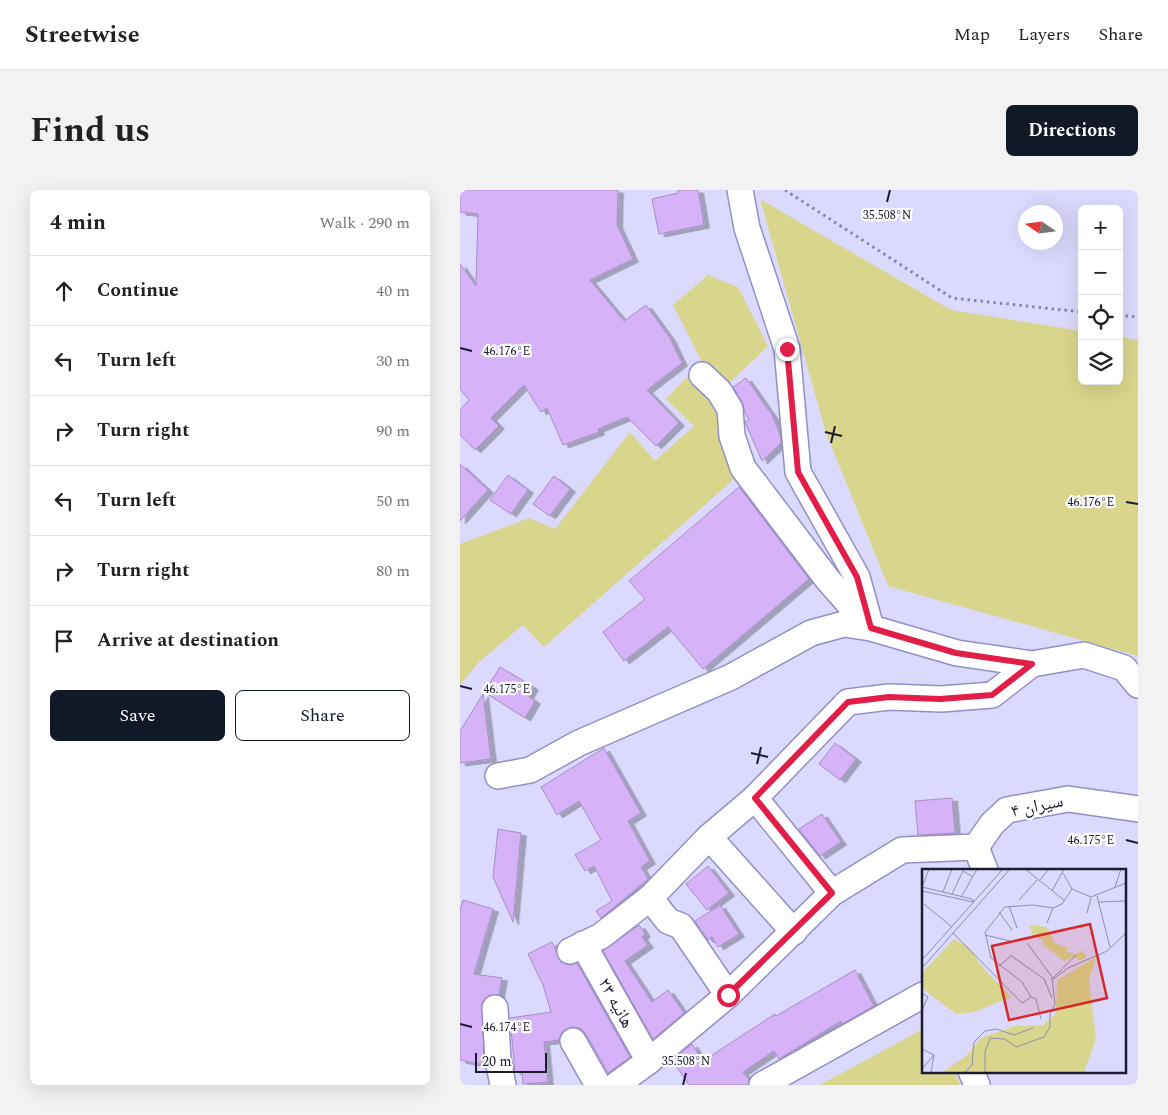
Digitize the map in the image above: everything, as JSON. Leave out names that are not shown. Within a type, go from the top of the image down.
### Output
[{"type":"street","points":[[740,190],[746,228],[787,349],[798,472],[857,577],[871,628]]},
{"type":"street","points":[[702,374],[719,391],[730,410],[732,436],[743,468],[828,580],[871,628]]},
{"type":"street","points":[[498,776],[530,770],[579,743],[731,677],[811,633],[844,624],[871,628],[956,653],[1032,664],[1084,655],[1124,668],[1138,685]]},
{"type":"street","points":[[728,995],[681,926],[668,921],[650,898],[709,837],[755,798],[848,702],[889,697],[940,699],[992,695],[1032,664]]},
{"type":"street","points":[[755,798],[832,893]]},
{"type":"street","name":"سیران ۴","points":[[976,847],[992,824],[1007,810],[1068,799],[1138,809]]},
{"type":"street","points":[[709,837],[794,932]]},
{"type":"street","points":[[616,1085],[649,1061],[728,995],[832,893],[902,850],[976,847],[985,869]]},
{"type":"street","name":"هانیه ۲۳","points":[[649,1061],[577,947],[600,936],[650,898]]},
{"type":"street","points":[[762,1085],[922,996]]},
{"type":"street","points":[[494,1008],[498,1059],[503,1085]]},
{"type":"street","points":[[573,1041],[598,1085]]},
{"type":"street","points":[[970,1072],[977,1085]]},
{"type":"path","points":[[786,190],[952,298],[1078,312]]},
{"type":"path","points":[[1123,315],[1138,317]]},
{"type":"shaded area","points":[[760,199],[951,310],[1078,330],[1078,385],[1123,385],[1123,338],[1138,340],[1138,656],[888,586],[826,433]]},
{"type":"shaded area","points":[[708,275],[738,287],[768,346],[712,400],[734,479],[544,647],[523,625],[479,662],[460,685],[460,544],[529,518],[555,529],[630,432],[655,461],[694,426],[666,399],[702,362],[673,305]]},
{"type":"shaded area","points":[[922,1030],[922,1072],[955,1072],[960,1085],[820,1085]]},
{"type":"building","points":[[460,190],[618,190],[617,225],[633,259],[590,280],[624,321],[646,305],[670,338],[682,363],[647,390],[679,423],[656,446],[627,417],[598,429],[599,432],[563,445],[547,408],[541,412],[524,385],[491,418],[499,426],[475,450],[460,435],[460,410],[469,400],[460,389],[460,264],[476,286],[478,214],[460,212]]},
{"type":"building","points":[[678,190],[698,190],[704,225],[659,234],[652,199],[678,193]]},
{"type":"building","points":[[746,378],[772,415],[780,435],[781,443],[762,461],[745,422],[749,420],[742,402],[733,387]]},
{"type":"building","points":[[460,464],[488,490],[460,521]]},
{"type":"building","points":[[508,475],[528,490],[511,514],[490,500]]},
{"type":"building","points":[[554,476],[570,489],[550,516],[533,504]]},
{"type":"building","points":[[739,487],[809,579],[703,669],[668,627],[624,661],[603,632],[645,599],[629,581]]},
{"type":"building","points":[[500,667],[533,687],[528,696],[535,701],[525,718],[484,692]]},
{"type":"building","points":[[483,694],[491,759],[460,763],[460,731]]},
{"type":"building","points":[[835,743],[856,759],[840,780],[819,764]]},
{"type":"building","points":[[604,748],[641,813],[628,821],[650,861],[641,867],[648,879],[601,918],[596,911],[612,901],[594,866],[585,871],[575,855],[601,840],[579,801],[557,815],[541,787]]},
{"type":"building","points":[[952,798],[955,833],[918,835],[915,801]]},
{"type":"building","points":[[822,814],[841,842],[820,856],[799,829]]},
{"type":"building","points":[[498,829],[521,833],[513,922],[493,877]]},
{"type":"building","points":[[708,866],[729,893],[707,910],[686,884]]},
{"type":"building","points":[[463,900],[493,909],[474,974],[502,978],[499,995],[488,996],[482,1002],[484,1065],[460,1060],[460,911]]},
{"type":"building","points":[[720,905],[739,934],[718,947],[712,937],[708,940],[695,921]]},
{"type":"building","points":[[639,925],[645,934],[642,937],[648,945],[625,961],[652,1002],[668,990],[684,1013],[653,1039],[603,951]]},
{"type":"building","points":[[552,942],[561,962],[569,965],[577,963],[630,1057],[608,1073],[586,1034],[580,1028],[573,1027],[566,1029],[559,1040],[544,1042],[548,1082],[523,1084],[522,1071],[515,1072],[510,1018],[551,1012],[543,985],[528,954]]},
{"type":"building","points":[[855,970],[874,1006],[842,1024],[841,1021],[779,1059],[774,1051],[743,1072],[749,1080],[748,1085],[689,1085],[672,1060],[692,1044],[703,1061],[775,1014],[776,1016]]},
{"type":"route","points":[[728,995],[832,893],[755,798],[848,702],[889,697],[940,699],[992,695],[1032,664],[956,653],[871,628],[857,577],[798,472],[787,349]]}]
